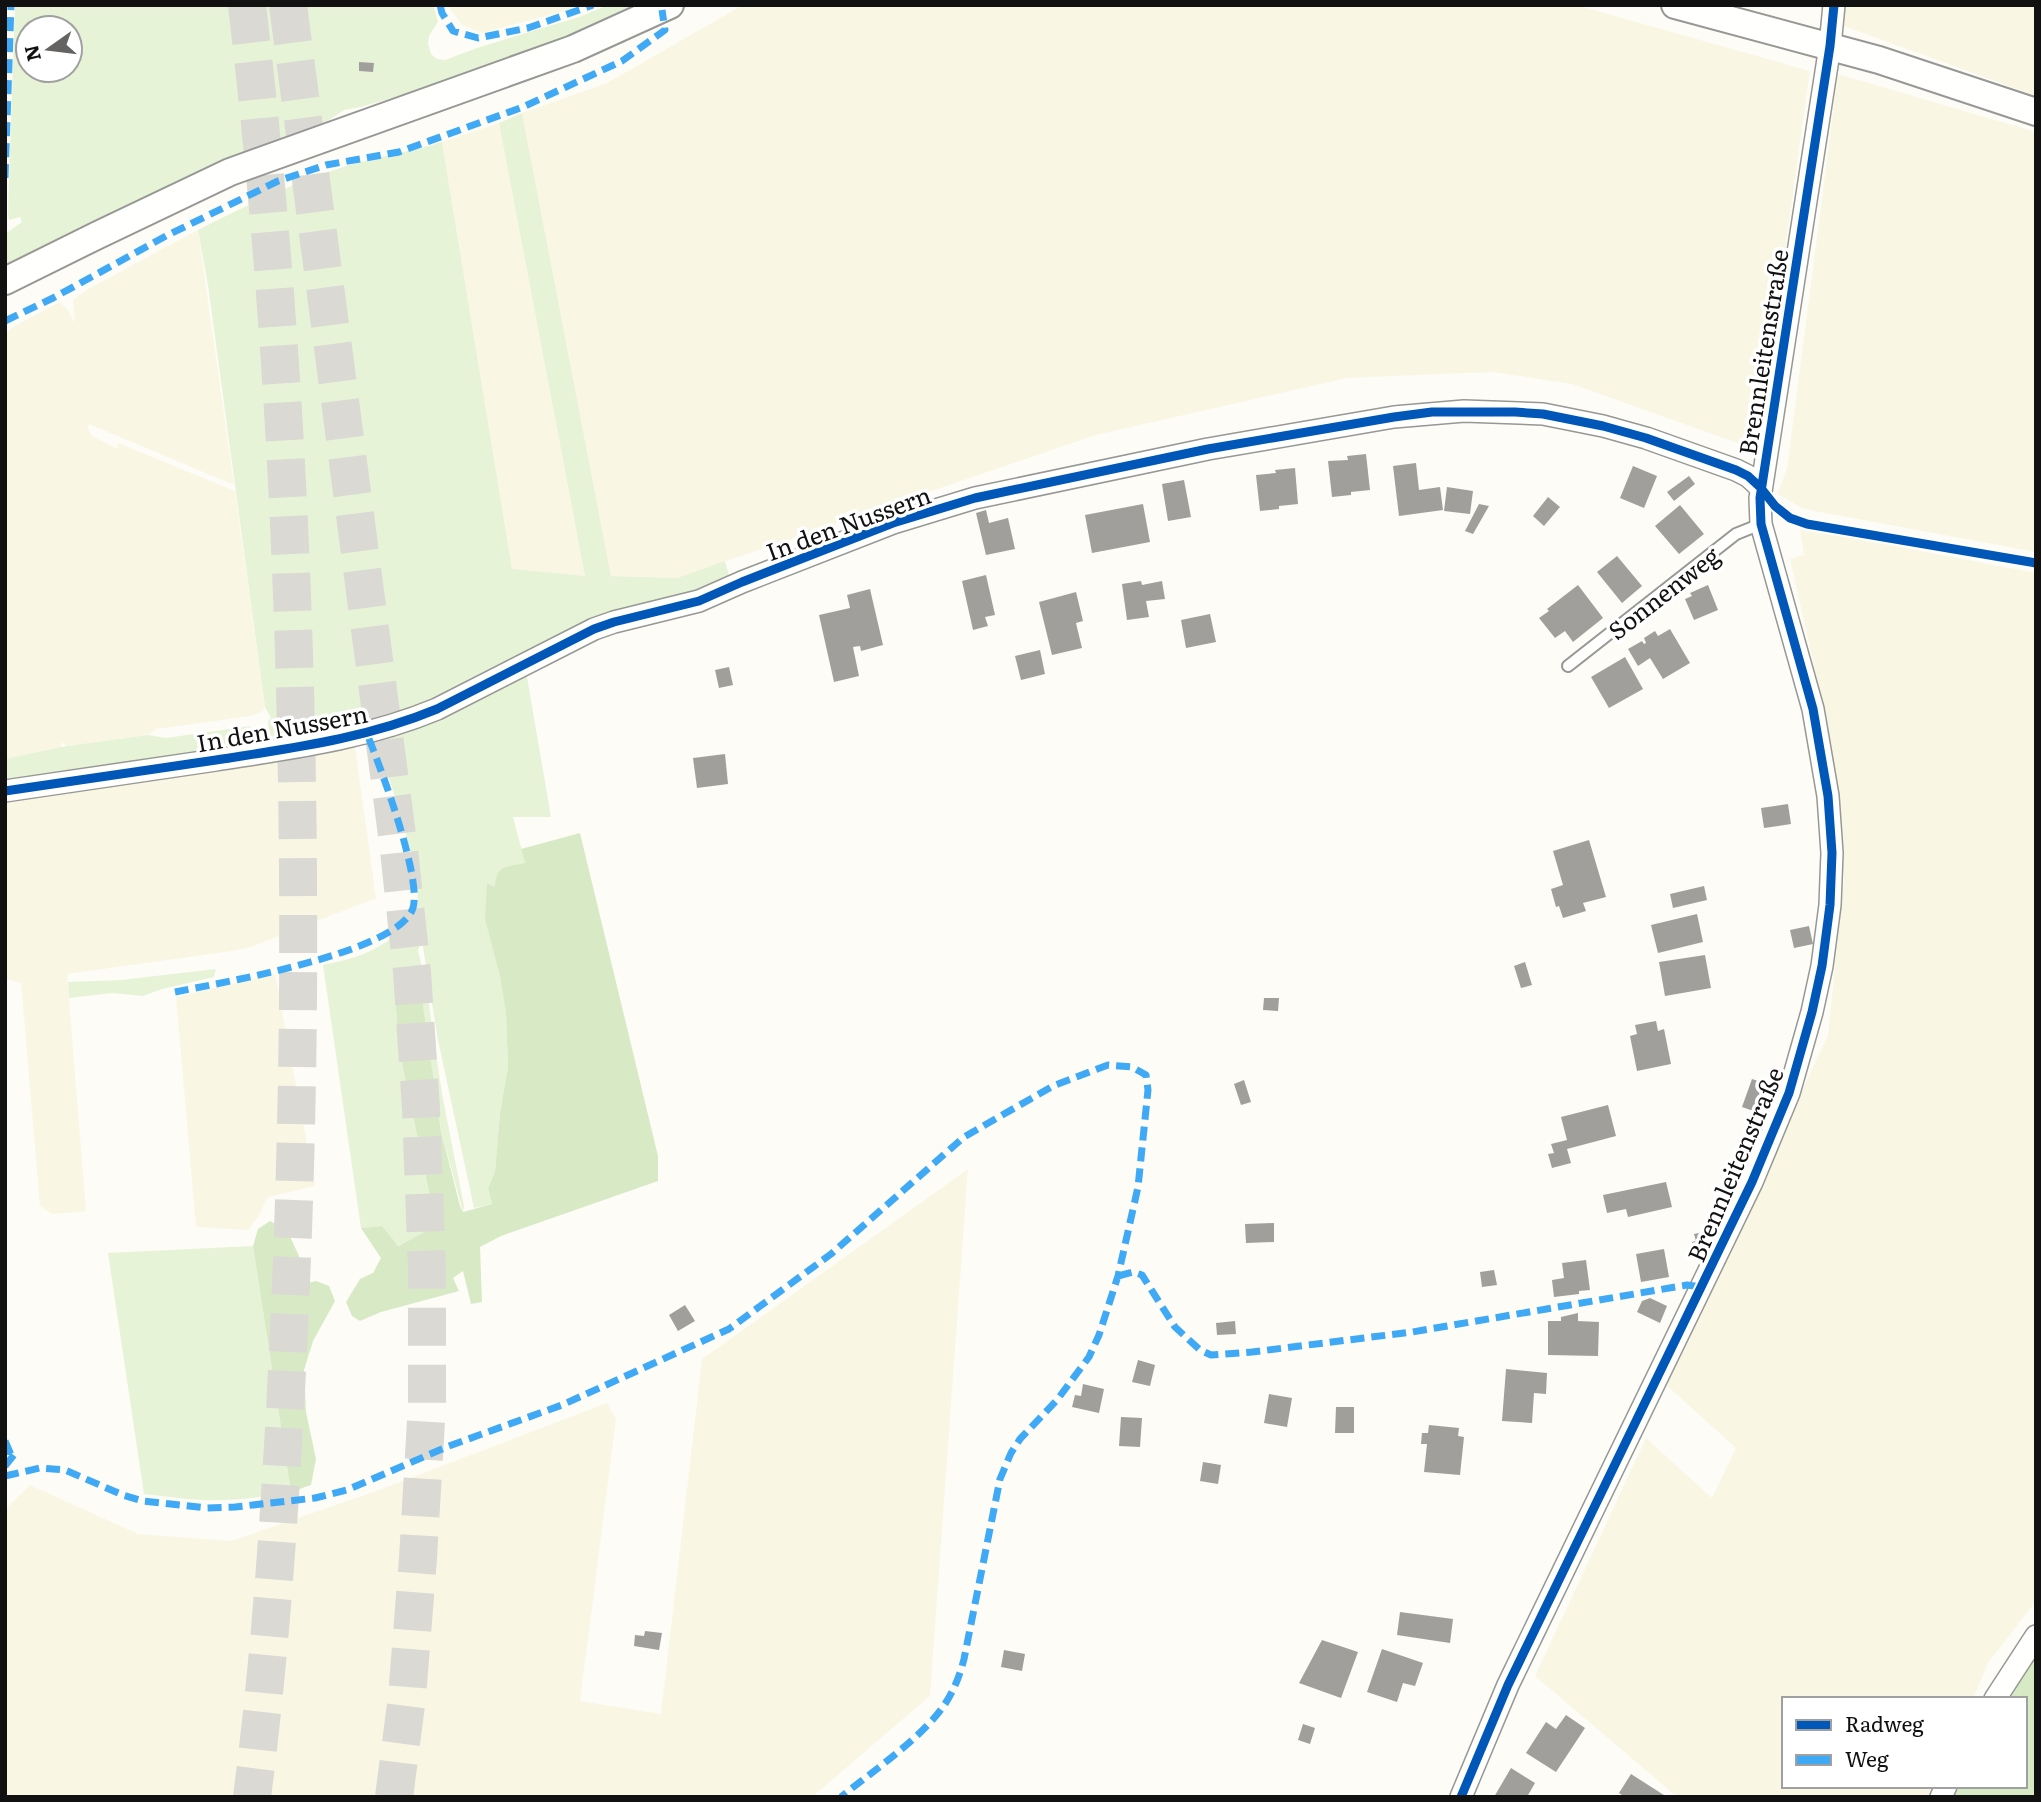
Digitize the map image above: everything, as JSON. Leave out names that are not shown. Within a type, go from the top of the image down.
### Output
[{"type":"street","points":[[5,281],[230,172],[573,49],[670,5]]},
{"type":"street","points":[[1675,5],[1879,60],[2036,113]]},
{"type":"street","name":"Brennleitenstraße","points":[[1461,1797],[1508,1685],[1752,1182],[1789,1093],[1822,966],[1830,905],[1832,853],[1828,796],[1813,709],[1761,524],[1760,486],[1830,47],[1834,5]]},
{"type":"street","name":"In den Nussern","points":[[5,792],[300,747],[367,734],[437,709],[594,629],[699,601],[930,510],[1208,449],[1432,412],[1515,412],[1543,414],[1603,426],[1685,450],[1736,470],[1760,486]]},
{"type":"street","points":[[1996,1697],[2036,1636]]},
{"type":"lane","name":"Sonnenweg","points":[[1568,666],[1736,534],[1761,524]]},
{"type":"shaded area","points":[[447,5],[578,5],[482,33],[462,25]]},
{"type":"shaded area","points":[[743,5],[1576,5],[1810,71],[1757,450],[1572,384],[1492,372],[1347,378],[1096,435],[677,578],[611,576],[522,113],[607,83]]},
{"type":"shaded area","points":[[1843,5],[2036,5],[2036,96],[1841,25]]},
{"type":"shaded area","points":[[1838,74],[2036,132],[2036,552],[1804,509],[1777,494],[1787,469]]},
{"type":"shaded area","points":[[499,123],[585,576],[512,570],[442,142]]},
{"type":"shaded area","points":[[198,230],[234,485],[89,424],[88,429],[92,436],[118,449],[118,443],[235,491],[265,707],[263,711],[251,716],[156,729],[148,735],[67,746],[61,742],[61,749],[5,759],[5,336],[11,328],[60,302],[75,323],[73,300],[88,289]]},
{"type":"shaded area","points":[[1800,528],[2036,573],[2036,1601],[1988,1663],[1974,1697],[1782,1697],[1782,1788],[1933,1788],[1930,1797],[1677,1797],[1535,1676],[1646,1438],[1712,1498],[1736,1448],[1665,1384],[1828,1035],[1844,879],[1824,710],[1790,559],[1804,555]]},
{"type":"shaded area","points":[[355,747],[376,898],[251,947],[67,974],[86,1211],[52,1214],[40,1206],[21,983],[5,979],[5,801]]},
{"type":"shaded area","points":[[275,974],[315,1186],[268,1197],[248,1230],[196,1227],[176,997]]},
{"type":"shaded area","points":[[968,1169],[930,1696],[812,1797],[5,1797],[5,1509],[30,1485],[138,1534],[231,1541],[379,1490],[607,1403],[616,1419],[580,1701],[661,1714],[702,1359]]},
{"type":"green space","points":[[15,5],[433,5],[438,22],[429,36],[428,43],[431,54],[437,59],[445,60],[608,5],[646,5],[527,53],[402,95],[344,110],[319,127],[309,125],[299,128],[297,132],[113,213],[5,267],[5,234],[22,222],[20,217],[9,220],[14,35],[14,84],[84,84],[84,14],[15,14]]},
{"type":"green space","points":[[522,113],[611,576],[677,578],[725,561],[730,579],[373,724],[5,786],[5,759],[67,746],[148,735],[166,738],[250,726],[253,731],[269,728],[268,721],[271,718],[265,707],[208,285],[198,230],[324,173],[442,142],[512,569],[585,576],[499,123]]},
{"type":"green space","points":[[526,671],[551,817],[513,817],[525,863],[495,888],[488,883],[506,1013],[508,1067],[500,1113],[495,1172],[488,1188],[492,1204],[474,1208],[438,1040],[422,941],[418,950],[464,1206],[463,1212],[442,1134],[418,973],[394,983],[399,1049],[436,1227],[397,1246],[382,1226],[361,1228],[323,965],[373,949],[391,938],[415,916],[418,903],[413,862],[381,746],[388,737]]},
{"type":"green space","points":[[580,833],[658,1156],[658,1181],[501,1236],[480,1247],[482,1302],[471,1304],[463,1271],[453,1278],[459,1291],[381,1312],[360,1321],[352,1316],[346,1302],[360,1279],[373,1273],[381,1258],[361,1228],[382,1226],[398,1246],[436,1226],[399,1049],[394,982],[418,972],[441,1131],[460,1206],[463,1212],[492,1204],[488,1188],[495,1172],[500,1113],[508,1067],[506,1013],[500,976],[485,919],[487,883],[495,887],[497,875],[503,868],[525,863],[521,849]]},
{"type":"green space","points":[[216,969],[214,977],[143,996],[112,993],[69,998],[68,982],[121,980]]},
{"type":"green space","points":[[270,1221],[287,1230],[299,1256],[304,1284],[316,1281],[329,1286],[335,1301],[313,1341],[304,1370],[306,1412],[316,1459],[311,1485],[291,1492],[253,1246],[258,1229]]},
{"type":"green space","points":[[253,1246],[291,1492],[247,1499],[211,1500],[144,1494],[108,1253]]},
{"type":"green space","points":[[2034,1657],[2036,1797],[1949,1797],[1954,1788],[2027,1788],[2027,1697],[2010,1697]]},
{"type":"building","points":[[359,62],[374,63],[373,72],[359,71]]},
{"type":"building","points":[[1366,454],[1370,490],[1332,497],[1328,461],[1348,460],[1347,456]]},
{"type":"building","points":[[1416,463],[1419,490],[1440,487],[1443,510],[1399,516],[1393,466]]},
{"type":"building","points":[[1633,466],[1657,476],[1644,508],[1620,498]]},
{"type":"building","points":[[1295,468],[1298,504],[1260,511],[1256,475]]},
{"type":"building","points":[[1689,476],[1695,484],[1674,501],[1667,492]]},
{"type":"building","points":[[1184,480],[1191,517],[1168,521],[1162,484]]},
{"type":"building","points":[[1447,487],[1473,491],[1470,514],[1444,511]]},
{"type":"building","points":[[1548,497],[1560,507],[1544,526],[1533,516]]},
{"type":"building","points":[[1143,504],[1150,542],[1092,553],[1085,515]]},
{"type":"building","points":[[1479,504],[1489,506],[1473,534],[1465,531]]},
{"type":"building","points":[[1680,505],[1704,534],[1679,554],[1655,526]]},
{"type":"building","points":[[986,510],[989,523],[1008,518],[1015,549],[986,555],[976,513]]},
{"type":"building","points":[[1617,556],[1642,586],[1622,603],[1597,572]]},
{"type":"building","points":[[986,575],[995,615],[985,617],[988,626],[973,630],[962,581]]},
{"type":"building","points":[[1141,581],[1142,585],[1162,581],[1165,599],[1146,601],[1149,617],[1127,620],[1122,584]]},
{"type":"building","points":[[1578,585],[1603,618],[1573,642],[1565,631],[1555,638],[1539,618]]},
{"type":"building","points":[[1708,585],[1718,610],[1694,620],[1685,599],[1692,596],[1690,593]]},
{"type":"building","points":[[870,589],[883,645],[861,651],[860,646],[853,647],[859,676],[834,682],[819,615],[850,608],[847,595]]},
{"type":"building","points":[[1076,592],[1083,621],[1076,623],[1082,648],[1052,655],[1039,602]]},
{"type":"building","points":[[1210,614],[1216,642],[1186,648],[1181,620]]},
{"type":"building","points":[[1670,629],[1690,663],[1663,679],[1650,658],[1638,666],[1628,649],[1642,641],[1646,643],[1644,638],[1655,631],[1658,636]]},
{"type":"building","points":[[1040,650],[1045,674],[1021,680],[1015,656]]},
{"type":"building","points":[[1625,657],[1643,689],[1609,708],[1591,677]]},
{"type":"building","points":[[729,667],[733,685],[719,688],[715,670]]},
{"type":"building","points":[[725,754],[728,784],[697,788],[693,758]]},
{"type":"building","points":[[1788,804],[1791,824],[1764,828],[1761,808]]},
{"type":"building","points":[[1589,840],[1606,897],[1583,903],[1586,911],[1563,918],[1559,906],[1556,907],[1551,889],[1563,885],[1553,851]]},
{"type":"building","points":[[1704,886],[1707,900],[1673,908],[1670,894]]},
{"type":"building","points":[[1697,914],[1703,942],[1658,953],[1651,925]]},
{"type":"building","points":[[1809,926],[1813,944],[1794,948],[1790,930]]},
{"type":"building","points":[[1705,955],[1711,988],[1665,996],[1659,962]]},
{"type":"building","points":[[1525,962],[1532,985],[1521,988],[1514,966]]},
{"type":"building","points":[[1264,998],[1279,998],[1278,1011],[1263,1010]]},
{"type":"building","points":[[1656,1021],[1658,1031],[1664,1029],[1671,1064],[1637,1071],[1630,1036],[1637,1034],[1635,1025]]},
{"type":"building","points":[[1752,1079],[1773,1086],[1762,1114],[1742,1107]]},
{"type":"building","points":[[1244,1080],[1251,1102],[1241,1105],[1234,1084]]},
{"type":"building","points":[[1608,1105],[1616,1136],[1567,1149],[1571,1163],[1552,1168],[1548,1154],[1554,1153],[1551,1144],[1567,1140],[1561,1117]]},
{"type":"building","points":[[1666,1182],[1672,1207],[1628,1217],[1626,1209],[1607,1213],[1603,1195]]},
{"type":"building","points":[[1274,1223],[1274,1242],[1246,1243],[1245,1224]]},
{"type":"building","points":[[1708,1231],[1710,1238],[1707,1248],[1692,1249],[1692,1242],[1696,1241],[1694,1234]]},
{"type":"building","points":[[1664,1249],[1669,1277],[1641,1282],[1636,1254]]},
{"type":"building","points":[[1586,1260],[1590,1290],[1554,1297],[1552,1280],[1564,1278],[1562,1263]]},
{"type":"building","points":[[1494,1270],[1497,1285],[1482,1287],[1480,1272]]},
{"type":"building","points":[[1650,1298],[1667,1306],[1660,1323],[1637,1312],[1642,1301]]},
{"type":"building","points":[[685,1305],[695,1321],[678,1331],[669,1315]]},
{"type":"building","points":[[1578,1313],[1578,1321],[1599,1322],[1598,1356],[1548,1355],[1548,1321],[1561,1321],[1561,1317]]},
{"type":"building","points":[[1235,1321],[1236,1334],[1217,1335],[1216,1323]]},
{"type":"building","points":[[1138,1360],[1155,1365],[1150,1386],[1132,1382]]},
{"type":"building","points":[[1506,1369],[1547,1373],[1546,1394],[1534,1393],[1532,1423],[1502,1421]]},
{"type":"building","points":[[1083,1384],[1104,1389],[1099,1413],[1072,1407],[1075,1395],[1081,1396]]},
{"type":"building","points":[[1269,1394],[1292,1398],[1287,1427],[1264,1423]]},
{"type":"building","points":[[1336,1407],[1354,1407],[1354,1433],[1335,1433]]},
{"type":"building","points":[[1121,1417],[1142,1418],[1140,1447],[1119,1446]]},
{"type":"building","points":[[1429,1425],[1459,1428],[1458,1436],[1464,1437],[1460,1475],[1424,1472],[1427,1444],[1421,1444],[1422,1433],[1428,1433]]},
{"type":"building","points":[[1203,1462],[1221,1465],[1218,1484],[1200,1481]]},
{"type":"building","points":[[1400,1612],[1453,1619],[1450,1643],[1397,1635]]},
{"type":"building","points":[[645,1631],[662,1633],[659,1650],[634,1646],[635,1635],[644,1636]]},
{"type":"building","points":[[1322,1640],[1358,1652],[1341,1698],[1299,1683]]},
{"type":"building","points":[[1382,1649],[1423,1663],[1415,1686],[1403,1683],[1397,1702],[1367,1692]]},
{"type":"building","points":[[1004,1650],[1025,1654],[1022,1671],[1001,1667]]},
{"type":"building","points":[[1566,1715],[1585,1728],[1556,1772],[1526,1753],[1546,1722],[1556,1729]]},
{"type":"building","points":[[1303,1724],[1315,1728],[1310,1744],[1298,1740]]},
{"type":"building","points":[[1511,1768],[1535,1783],[1527,1797],[1494,1797]]},
{"type":"building","points":[[1631,1774],[1667,1797],[1625,1797],[1619,1793]]},
{"type":"tunnel","points":[[247,5],[272,252],[281,376],[293,624],[298,872],[297,1104],[287,1374],[271,1613],[252,1797]]},
{"type":"tunnel","points":[[288,5],[399,850],[412,972],[421,1109],[427,1271],[427,1404],[407,1697],[394,1797]]},
{"type":"marked path","points":[[5,178],[11,5]]},
{"type":"marked path","points":[[440,5],[453,31],[478,38],[528,28],[593,5]]},
{"type":"marked path","points":[[5,321],[166,236],[278,181],[326,165],[399,152],[523,107],[622,61],[665,30],[662,10]]},
{"type":"marked path","points":[[175,992],[305,964],[343,952],[376,939],[401,924],[413,908],[414,893],[406,848],[367,734]]},
{"type":"marked path","points":[[5,1476],[40,1468],[65,1470],[143,1501],[207,1508],[315,1498],[347,1490],[449,1446],[562,1405],[729,1329],[831,1254],[964,1137],[1053,1086],[1108,1065],[1132,1067],[1146,1075],[1148,1090],[1138,1187],[1118,1276],[1099,1335],[1089,1357],[1057,1400],[1020,1439],[1000,1479],[964,1659],[948,1699],[935,1717],[911,1741],[841,1797]]},
{"type":"marked path","points":[[1118,1276],[1133,1272],[1142,1275],[1175,1327],[1200,1350],[1211,1355],[1412,1332],[1687,1285],[1702,1287]]},
{"type":"marked path","points":[[5,1441],[12,1457]]},
{"type":"marked path","points":[[5,1466],[17,1451]]},
{"type":"cycle path","points":[[1461,1797],[1508,1685],[1752,1182],[1789,1093],[1822,966],[1830,905],[1832,853],[1828,796],[1813,709],[1761,524],[1760,498],[1830,46],[1834,5]]},
{"type":"cycle path","points":[[5,791],[272,751],[383,728],[437,709],[594,629],[699,601],[893,523],[975,498],[1208,449],[1432,412],[1543,414],[1603,426],[1646,438],[1736,470],[1748,476],[1775,506],[1790,518],[1807,524],[2036,563]]}]
